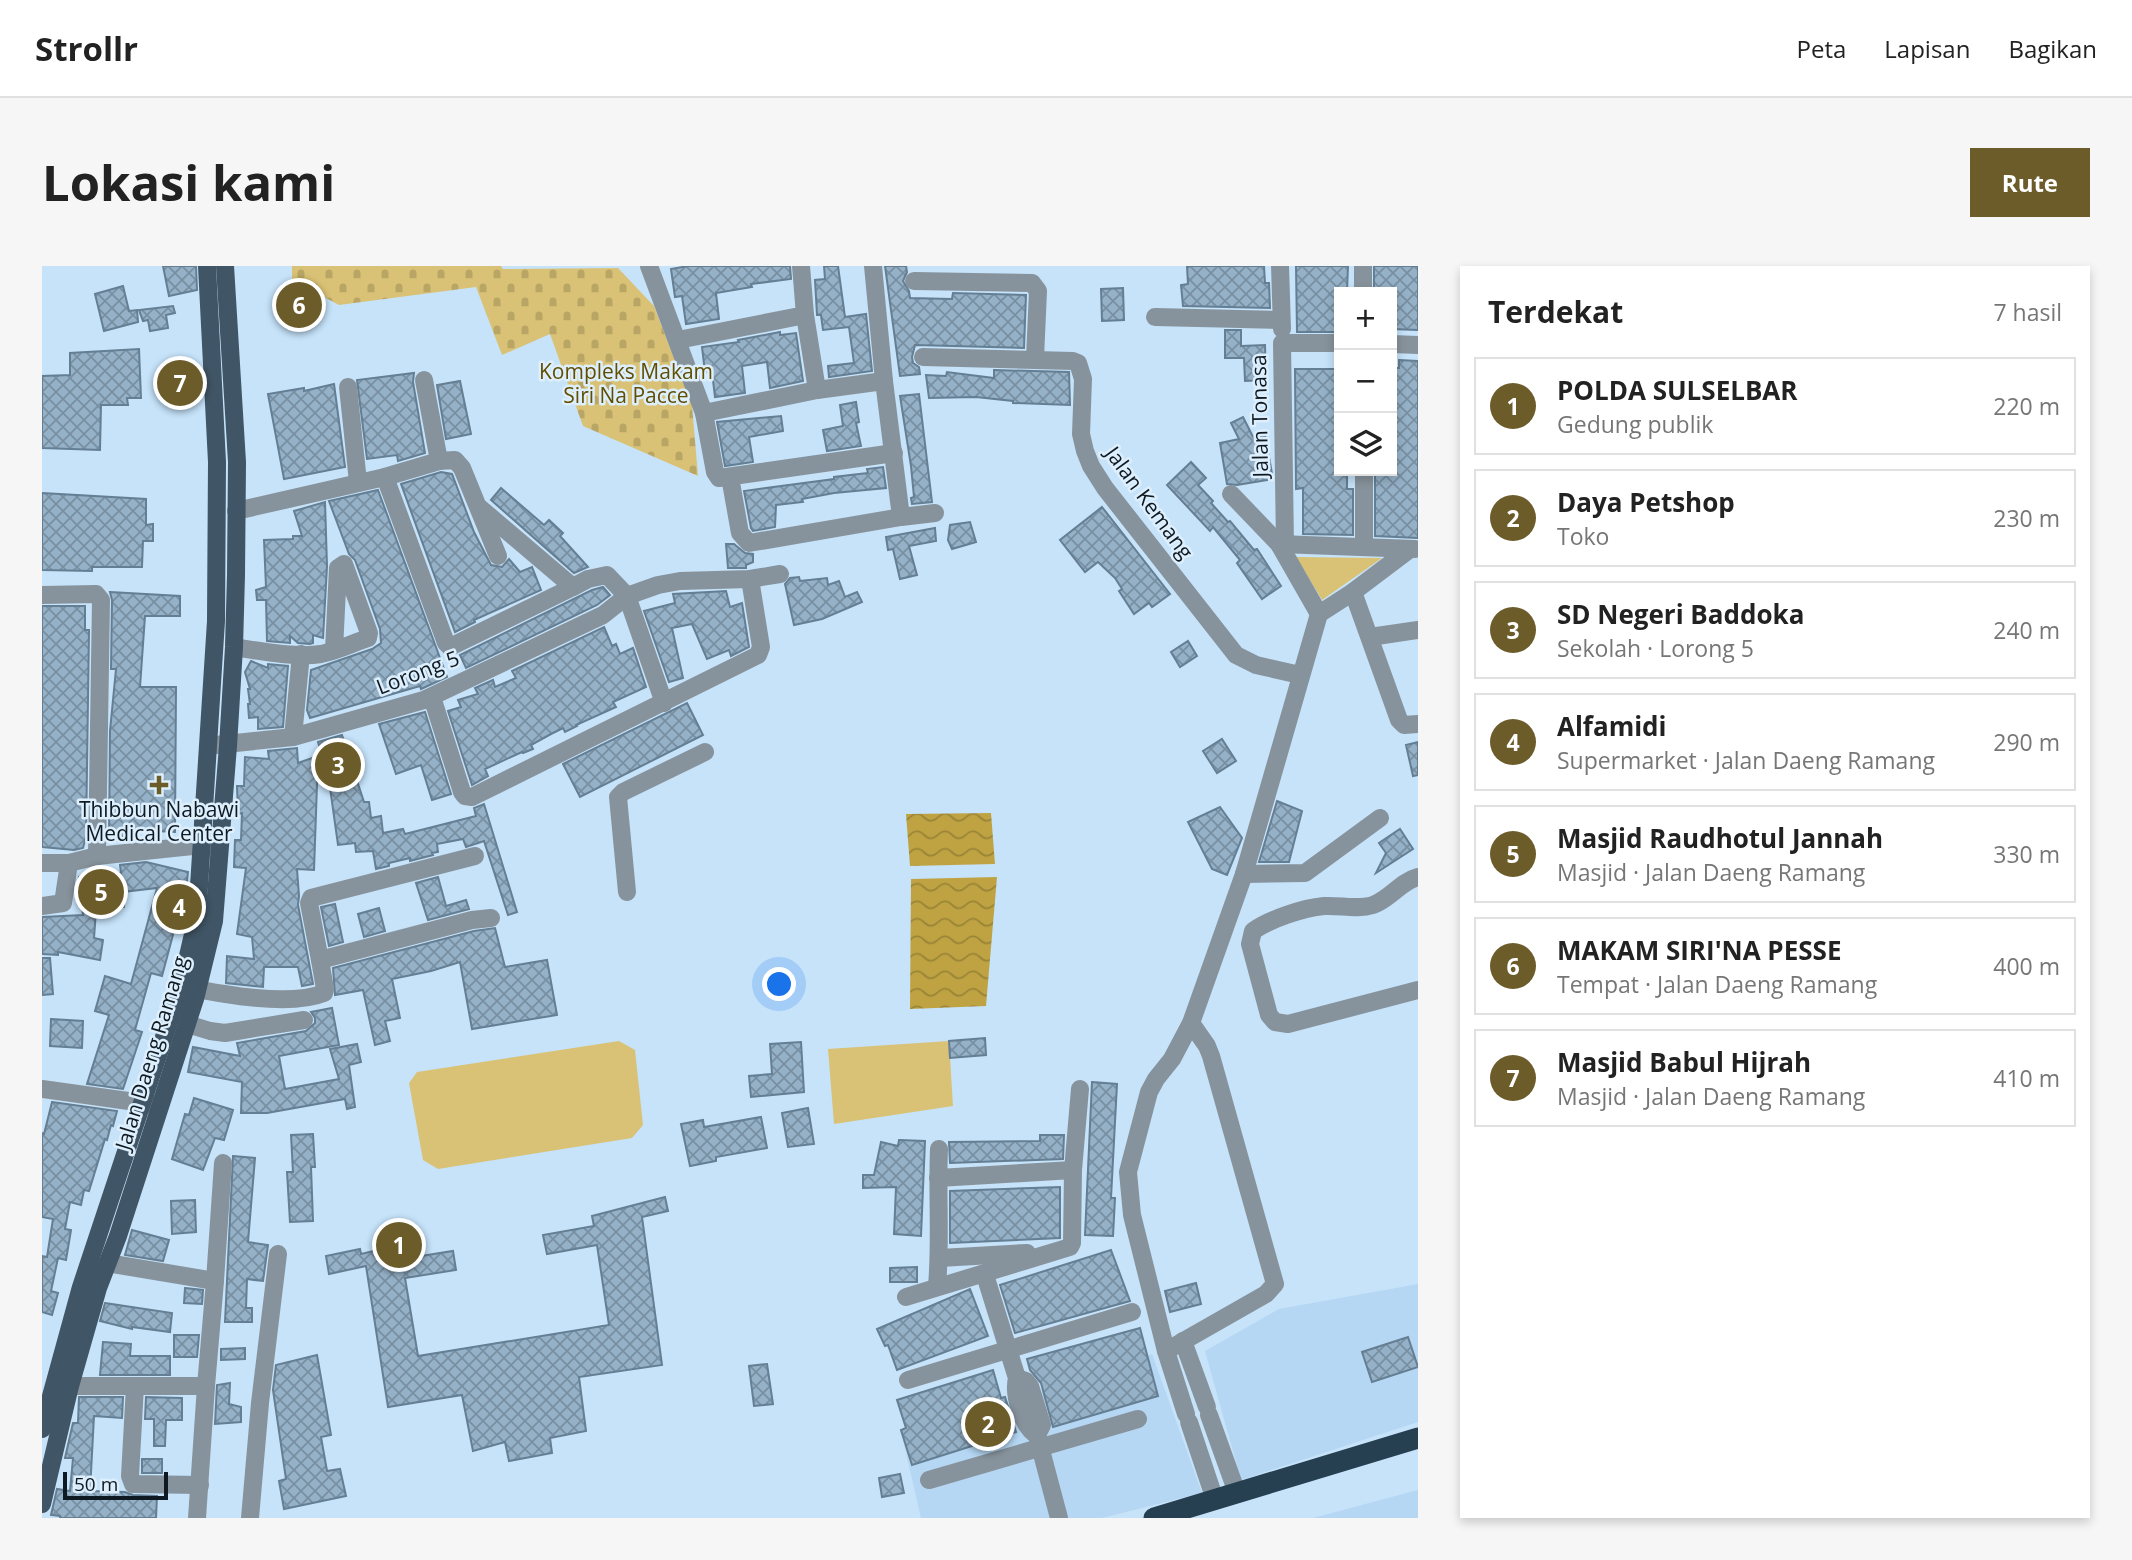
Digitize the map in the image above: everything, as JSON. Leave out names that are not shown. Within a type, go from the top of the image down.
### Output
[{"type":"highway","points":[[1154,1518],[1418,1438]]},
{"type":"main road","name":"Jalan Daeng Ramang","points":[[42,1429],[81,1287],[142,1104],[214,921],[234,647],[237,462],[217,296],[207,266]]},
{"type":"main road","name":"Jalan Daeng Ramang","points":[[42,1504],[50,1437],[70,1386],[107,1263],[187,1024],[215,647],[217,296],[225,266]]},
{"type":"street","points":[[649,266],[704,413],[716,475],[721,478],[730,477],[894,453]]},
{"type":"street","points":[[801,266],[805,315],[817,390]]},
{"type":"street","points":[[873,266],[901,517]]},
{"type":"street","points":[[1280,266],[1282,343]]},
{"type":"street","points":[[1363,266],[1363,287]]},
{"type":"street","points":[[914,281],[939,274],[1008,274],[1032,284],[1038,291],[1035,358]]},
{"type":"street","points":[[678,340],[805,315]]},
{"type":"street","points":[[1155,317],[1281,320]]},
{"type":"street","name":"Jalan Tonasa","points":[[1282,545],[1282,343],[1334,343]]},
{"type":"street","points":[[1397,344],[1418,345]]},
{"type":"street","name":"Jalan Kemang","points":[[923,357],[1035,358],[1073,360],[1078,363],[1083,379],[1081,434],[1084,451],[1105,488],[1228,647],[1244,661],[1300,675]]},
{"type":"street","points":[[424,380],[439,461]]},
{"type":"street","points":[[704,413],[817,390],[884,381]]},
{"type":"street","points":[[348,387],[358,482]]},
{"type":"street","points":[[236,511],[386,477],[439,461],[455,460],[460,464],[480,508],[498,556]]},
{"type":"street","points":[[217,462],[237,462]]},
{"type":"street","points":[[1364,476],[1364,546]]},
{"type":"street","points":[[386,477],[446,643],[450,647],[588,579],[607,575],[627,596],[664,703]]},
{"type":"street","points":[[730,477],[740,533],[749,543],[935,513]]},
{"type":"street","points":[[1231,494],[1282,545],[1319,614]]},
{"type":"street","points":[[480,508],[573,587]]},
{"type":"street","points":[[1282,545],[1414,549]]},
{"type":"street","points":[[1215,1500],[1166,1352],[1132,1215],[1128,1172],[1149,1092],[1172,1059],[1191,1023],[1244,874],[1319,614],[1414,549]]},
{"type":"street","points":[[214,574],[236,575]]},
{"type":"street","name":"Lorong 5","points":[[209,745],[228,746],[293,737],[432,697],[603,615],[627,596],[658,584],[750,579],[780,574]]},
{"type":"street","points":[[432,697],[461,792],[468,797],[664,703],[761,652],[750,579]]},
{"type":"street","points":[[42,595],[87,592],[96,594],[101,600],[101,740],[97,856]]},
{"type":"street","points":[[1353,592],[1399,720],[1404,725],[1418,724]]},
{"type":"street","points":[[1370,637],[1418,630]]},
{"type":"street","points":[[234,647],[320,654],[334,650]]},
{"type":"street","points":[[293,737],[301,653]]},
{"type":"street","points":[[627,892],[618,797],[623,792],[705,752]]},
{"type":"street","points":[[1244,874],[1305,873],[1380,818]]},
{"type":"street","points":[[42,863],[69,863],[97,856],[202,845],[220,846]]},
{"type":"street","points":[[189,988],[223,995],[287,998],[324,993],[309,903],[311,898],[475,856]]},
{"type":"street","points":[[42,906],[63,903],[69,863]]},
{"type":"street","points":[[1418,877],[1398,888],[1385,900],[1369,906],[1323,906],[1266,922],[1253,932],[1251,944],[1269,1015],[1275,1022],[1288,1024],[1418,990]]},
{"type":"street","points":[[320,960],[472,919],[491,918]]},
{"type":"street","points":[[187,1024],[225,1033],[304,1020]]},
{"type":"street","points":[[1166,1352],[1266,1294],[1275,1284],[1208,1046],[1191,1023]]},
{"type":"street","points":[[42,1089],[161,1105]]},
{"type":"street","points":[[906,1297],[937,1286],[985,1275],[1071,1245],[1073,1170],[1080,1089]]},
{"type":"street","points":[[937,1286],[940,1258],[939,1149]]},
{"type":"street","points":[[197,1518],[223,1163]]},
{"type":"street","points":[[938,1178],[1073,1170]]},
{"type":"street","points":[[940,1258],[1048,1252]]},
{"type":"street","points":[[250,1518],[278,1254]]},
{"type":"street","points":[[107,1263],[215,1281]]},
{"type":"street","points":[[985,1275],[1010,1350],[1017,1378],[1014,1390],[1028,1429],[1039,1441],[1059,1518]]},
{"type":"street","points":[[908,1380],[1132,1312]]},
{"type":"street","points":[[1183,1341],[1237,1493]]},
{"type":"street","points":[[70,1386],[206,1387]]},
{"type":"street","points":[[135,1386],[131,1481],[138,1485],[200,1485]]},
{"type":"street","points":[[929,1480],[1039,1441],[1138,1419]]},
{"type":"shaded area","points":[[1418,1284],[1418,1422],[1241,1480],[1205,1351],[1279,1309]]},
{"type":"shaded area","points":[[1152,1354],[1202,1493],[1102,1518],[921,1518],[903,1440]]},
{"type":"shaded area","points":[[1418,1490],[1418,1518],[1313,1518]]},
{"type":"green space","name":"Kompleks Makam Siri Na Pacce","points":[[292,266],[618,268],[654,306],[692,405],[698,476],[583,426],[550,334],[502,355],[476,287],[339,305],[292,280]]},
{"type":"green space","points":[[1296,557],[1382,558],[1322,600]]},
{"type":"green space","points":[[619,1041],[635,1050],[643,1125],[632,1138],[438,1169],[423,1160],[409,1083],[417,1072]]},
{"type":"green space","points":[[949,1041],[953,1106],[834,1124],[828,1049]]},
{"type":"water","points":[[991,813],[995,864],[910,866],[906,814]]},
{"type":"water","points":[[997,877],[986,1006],[910,1009],[911,879]]},
{"type":"building","points":[[163,266],[196,266],[197,290],[169,296]]},
{"type":"building","points":[[688,266],[790,266],[791,279],[751,284],[752,287],[716,293],[719,319],[686,324],[682,296],[675,297],[671,269]]},
{"type":"building","points":[[824,266],[838,266],[845,317],[866,314],[872,371],[829,377],[828,366],[854,363],[849,327],[823,330],[821,315],[817,315],[815,280],[825,279]]},
{"type":"building","points":[[885,266],[906,266],[907,272],[903,281],[910,298],[952,299],[953,293],[1026,295],[1024,348],[915,345],[913,363],[919,367],[920,374],[900,376]]},
{"type":"building","points":[[1187,266],[1264,266],[1265,283],[1269,283],[1270,308],[1183,306],[1181,285],[1188,284]]},
{"type":"building","points":[[1296,266],[1348,266],[1347,287],[1334,287],[1334,332],[1297,332]]},
{"type":"building","points":[[1374,266],[1418,266],[1418,330],[1397,329],[1397,287],[1374,287]]},
{"type":"building","points":[[123,286],[129,311],[137,310],[138,322],[104,331],[95,294]]},
{"type":"building","points":[[1123,288],[1124,320],[1102,321],[1101,289]]},
{"type":"building","points":[[306,294],[308,313],[291,316],[289,296]]},
{"type":"building","points":[[173,306],[175,313],[166,315],[168,328],[150,331],[148,320],[143,321],[139,310]]},
{"type":"building","points":[[1225,330],[1241,330],[1241,346],[1265,345],[1266,380],[1245,381],[1244,358],[1225,358]]},
{"type":"building","points":[[780,332],[780,335],[796,333],[803,381],[770,388],[767,362],[742,366],[745,393],[715,397],[712,372],[705,372],[702,347]]},
{"type":"building","points":[[139,349],[141,398],[127,398],[128,405],[101,405],[100,450],[42,448],[42,376],[70,375],[70,353]]},
{"type":"building","points":[[1399,360],[1418,361],[1418,538],[1375,536],[1375,476],[1397,476]]},
{"type":"building","points":[[184,361],[198,396],[176,405],[162,369]]},
{"type":"building","points":[[1295,369],[1334,369],[1334,476],[1347,476],[1347,489],[1353,489],[1353,535],[1303,534],[1303,488],[1296,489]]},
{"type":"building","points":[[994,370],[1069,372],[1070,405],[1013,403],[976,397],[929,398],[926,375],[946,376],[947,372],[994,378]]},
{"type":"building","points":[[414,373],[413,382],[425,453],[398,461],[397,455],[367,459],[357,380]]},
{"type":"building","points":[[460,381],[471,434],[446,439],[437,385]]},
{"type":"building","points":[[334,384],[345,467],[284,479],[268,394],[304,388],[304,391]]},
{"type":"building","points":[[919,394],[932,502],[912,504],[911,498],[914,497],[911,466],[900,396]]},
{"type":"building","points":[[856,402],[859,422],[856,423],[861,446],[827,451],[823,430],[843,426],[840,405]]},
{"type":"building","points":[[781,416],[783,431],[749,437],[753,462],[725,466],[717,422]]},
{"type":"building","points":[[1243,417],[1253,437],[1265,435],[1273,479],[1227,484],[1220,443],[1239,439],[1231,423]]},
{"type":"building","points":[[1191,462],[1206,478],[1198,485],[1213,501],[1211,503],[1254,550],[1257,549],[1281,586],[1262,599],[1237,563],[1240,560],[1213,527],[1210,531],[1167,485]]},
{"type":"building","points":[[883,467],[886,488],[834,493],[802,499],[803,502],[776,505],[775,527],[753,531],[751,528],[744,491],[834,479],[868,473],[867,469]]},
{"type":"building","points":[[441,472],[452,474],[474,532],[491,565],[502,567],[509,559],[520,572],[532,567],[541,590],[474,620],[475,622],[455,632],[401,484]]},
{"type":"building","points":[[501,488],[544,525],[549,520],[563,533],[560,536],[588,567],[574,573],[491,500]]},
{"type":"building","points":[[378,490],[447,677],[421,689],[420,686],[310,718],[307,710],[311,670],[372,649],[381,643],[380,629],[355,560],[349,554],[329,501]]},
{"type":"building","points":[[42,493],[146,499],[146,525],[153,524],[153,541],[143,541],[142,567],[92,567],[92,571],[42,570]]},
{"type":"building","points":[[325,502],[327,566],[323,638],[313,635],[313,643],[310,644],[298,643],[290,636],[290,643],[267,641],[266,600],[257,600],[256,590],[266,587],[264,540],[302,536],[294,511]]},
{"type":"building","points":[[1102,507],[1170,594],[1152,607],[1149,603],[1134,614],[1119,591],[1122,589],[1115,578],[1098,562],[1085,572],[1060,540]]},
{"type":"building","points":[[970,522],[976,542],[952,549],[948,540],[950,525]]},
{"type":"building","points":[[935,528],[936,541],[909,546],[917,575],[900,579],[893,549],[888,550],[886,537]]},
{"type":"building","points":[[726,544],[734,544],[745,553],[753,554],[753,562],[746,565],[746,568],[728,568]]},
{"type":"building","points":[[799,577],[800,581],[827,578],[828,585],[839,581],[845,597],[857,592],[862,602],[822,619],[794,625],[785,584],[790,578]]},
{"type":"building","points":[[603,587],[610,595],[597,605],[466,668],[460,655]]},
{"type":"building","points":[[726,591],[730,607],[742,603],[749,647],[731,656],[729,650],[707,659],[692,624],[672,628],[683,678],[669,682],[644,611],[675,603],[673,594]]},
{"type":"building","points":[[110,592],[180,596],[180,616],[145,616],[140,687],[176,687],[175,832],[135,830],[134,840],[109,838],[110,731],[116,669],[111,669]]},
{"type":"building","points":[[42,606],[85,606],[85,630],[89,630],[86,836],[83,848],[74,850],[42,847]]},
{"type":"building","points":[[604,627],[612,646],[616,644],[620,654],[633,648],[646,687],[613,702],[616,707],[565,732],[563,728],[531,745],[533,749],[485,769],[488,776],[472,785],[448,711],[461,707],[458,700],[478,694],[475,688],[493,680],[495,687],[516,678],[512,671]]},
{"type":"building","points":[[1188,641],[1197,656],[1180,667],[1171,652]]},
{"type":"building","points":[[251,661],[268,668],[268,664],[288,666],[283,727],[258,729],[258,717],[249,718],[250,689],[245,672]]},
{"type":"building","points":[[687,703],[703,735],[580,797],[563,764]]},
{"type":"building","points":[[425,712],[451,794],[432,800],[421,765],[396,774],[379,724]]},
{"type":"building","points":[[342,735],[364,802],[369,802],[371,818],[381,816],[383,833],[403,829],[405,834],[476,816],[474,808],[484,804],[517,912],[508,915],[484,841],[466,847],[463,839],[437,844],[438,852],[432,853],[433,855],[389,863],[389,866],[376,869],[373,851],[356,852],[355,843],[338,845],[326,759],[323,759],[318,742]]},
{"type":"building","points":[[1222,739],[1236,761],[1217,773],[1203,751]]},
{"type":"building","points":[[1418,742],[1418,775],[1413,776],[1406,745]]},
{"type":"building","points":[[297,748],[298,763],[318,756],[314,870],[297,869],[298,905],[313,984],[302,986],[298,967],[264,967],[263,987],[226,983],[227,956],[254,959],[252,937],[237,934],[246,868],[234,867],[235,840],[241,840],[242,813],[238,814],[237,786],[244,786],[245,757],[269,759],[268,751]]},
{"type":"building","points":[[1277,801],[1302,811],[1289,862],[1259,862]]},
{"type":"building","points":[[1220,807],[1242,838],[1227,875],[1212,869],[1188,822]]},
{"type":"building","points":[[1400,829],[1413,849],[1376,873],[1386,853],[1379,843]]},
{"type":"building","points":[[146,862],[188,872],[183,917],[178,916],[162,976],[151,973],[135,1030],[142,1032],[123,1089],[87,1084],[109,1015],[95,1011],[105,976],[131,984],[157,888],[123,892],[124,907],[96,911],[94,938],[103,940],[100,960],[58,952],[58,955],[42,954],[42,917],[83,915],[79,877],[121,873],[120,865]]},
{"type":"building","points":[[438,877],[446,906],[466,900],[469,909],[428,920],[416,883]]},
{"type":"building","points":[[335,904],[343,942],[329,946],[321,907]]},
{"type":"building","points":[[379,908],[385,931],[364,937],[358,914]]},
{"type":"building","points":[[495,928],[505,967],[547,960],[557,1015],[472,1029],[460,962],[392,979],[400,1018],[385,1021],[390,1041],[375,1045],[363,990],[335,995],[333,968],[474,931]]},
{"type":"building","points":[[42,958],[50,958],[53,994],[42,995]]},
{"type":"building","points":[[332,1008],[339,1045],[279,1056],[285,1089],[339,1079],[330,1049],[357,1044],[361,1062],[349,1065],[355,1107],[347,1109],[345,1099],[267,1113],[241,1113],[242,1082],[188,1072],[193,1047],[240,1056],[237,1043],[306,1031],[315,1023],[311,1012]]},
{"type":"building","points":[[51,1019],[83,1021],[82,1048],[50,1046]]},
{"type":"building","points":[[985,1038],[986,1055],[950,1058],[949,1041]]},
{"type":"building","points":[[801,1042],[804,1092],[751,1097],[749,1076],[772,1074],[770,1044]]},
{"type":"building","points":[[1092,1082],[1117,1084],[1111,1198],[1115,1198],[1113,1236],[1085,1235]]},
{"type":"building","points":[[194,1098],[233,1110],[224,1140],[215,1138],[203,1170],[172,1159],[185,1114],[189,1115]]},
{"type":"building","points":[[52,1102],[117,1111],[89,1191],[84,1190],[81,1205],[70,1202],[65,1229],[71,1230],[66,1260],[58,1258],[51,1291],[58,1293],[52,1315],[42,1312],[42,1256],[47,1257],[53,1219],[42,1217],[42,1133],[44,1134]]},
{"type":"building","points":[[808,1108],[814,1144],[788,1147],[782,1113]]},
{"type":"building","points":[[761,1117],[767,1148],[716,1157],[716,1161],[690,1166],[681,1124],[703,1120],[704,1127]]},
{"type":"building","points":[[313,1134],[313,1221],[290,1222],[287,1172],[293,1172],[291,1135]]},
{"type":"building","points":[[1040,1135],[1064,1135],[1063,1159],[950,1163],[949,1142],[1040,1141]]},
{"type":"building","points":[[899,1140],[925,1141],[921,1236],[894,1234],[896,1187],[863,1188],[863,1175],[874,1175],[881,1142],[898,1146]]},
{"type":"building","points":[[233,1156],[255,1158],[248,1242],[268,1245],[263,1281],[247,1279],[246,1308],[252,1308],[252,1322],[225,1322]]},
{"type":"building","points":[[1060,1187],[1060,1238],[950,1243],[950,1191]]},
{"type":"building","points":[[665,1197],[668,1211],[642,1217],[662,1365],[579,1377],[586,1431],[550,1438],[552,1453],[509,1461],[505,1442],[473,1451],[462,1395],[388,1407],[366,1266],[329,1274],[326,1256],[360,1249],[361,1254],[399,1245],[402,1259],[453,1251],[456,1270],[405,1278],[418,1356],[609,1325],[597,1245],[547,1254],[543,1235],[594,1226],[592,1216]]},
{"type":"building","points":[[195,1200],[196,1232],[172,1234],[171,1201]]},
{"type":"building","points":[[132,1230],[169,1240],[163,1261],[125,1255]]},
{"type":"building","points":[[1111,1250],[1130,1301],[1015,1333],[1000,1285]]},
{"type":"building","points":[[917,1267],[917,1282],[890,1282],[890,1268]]},
{"type":"building","points":[[1196,1283],[1201,1304],[1170,1312],[1165,1291]]},
{"type":"building","points":[[185,1288],[203,1290],[202,1304],[184,1303]]},
{"type":"building","points":[[970,1289],[988,1336],[897,1370],[888,1345],[885,1346],[877,1329]]},
{"type":"building","points":[[105,1303],[172,1313],[170,1332],[132,1329],[100,1321]]},
{"type":"building","points":[[1140,1328],[1158,1396],[1053,1427],[1041,1383],[1030,1370],[1027,1359]]},
{"type":"building","points":[[174,1335],[199,1335],[197,1357],[174,1357]]},
{"type":"building","points":[[1408,1337],[1418,1367],[1372,1382],[1362,1352]]},
{"type":"building","points":[[103,1342],[131,1344],[130,1356],[170,1356],[170,1375],[100,1375]]},
{"type":"building","points":[[245,1348],[245,1359],[221,1360],[221,1349]]},
{"type":"building","points":[[317,1355],[331,1435],[321,1437],[327,1471],[340,1469],[346,1496],[284,1509],[279,1481],[286,1479],[273,1390],[276,1365]]},
{"type":"building","points":[[767,1364],[773,1404],[754,1406],[749,1366]]},
{"type":"building","points":[[993,1370],[1001,1398],[1005,1397],[1016,1432],[912,1465],[901,1430],[906,1428],[897,1400]]},
{"type":"building","points":[[230,1383],[229,1404],[241,1407],[241,1422],[215,1424],[217,1385]]},
{"type":"building","points":[[79,1397],[123,1397],[122,1418],[94,1416],[90,1491],[157,1496],[156,1518],[60,1518],[51,1515],[57,1489],[70,1491],[73,1458],[65,1458],[73,1423],[78,1423]]},
{"type":"building","points":[[146,1397],[182,1398],[182,1420],[166,1420],[165,1446],[154,1446],[154,1419],[145,1419]]},
{"type":"building","points":[[142,1459],[162,1459],[162,1473],[142,1473]]},
{"type":"building","points":[[900,1474],[904,1493],[882,1497],[879,1478]]},
{"type":"place","name":"MAKAM SIRI'NA PESSE","points":[[299,305]]},
{"type":"place","name":"Masjid Babul Hijrah","points":[[180,383]]},
{"type":"place","name":"SD Negeri Baddoka","points":[[338,765]]},
{"type":"place","name":"Thibbun Nabawi Medical Center","points":[[159,785]]},
{"type":"place","name":"Masjid Raudhotul Jannah","points":[[101,892]]},
{"type":"place","name":"Alfamidi","points":[[179,907]]},
{"type":"place","name":"POLDA SULSELBAR","points":[[399,1245]]},
{"type":"place","name":"Daya Petshop","points":[[988,1424]]}]
